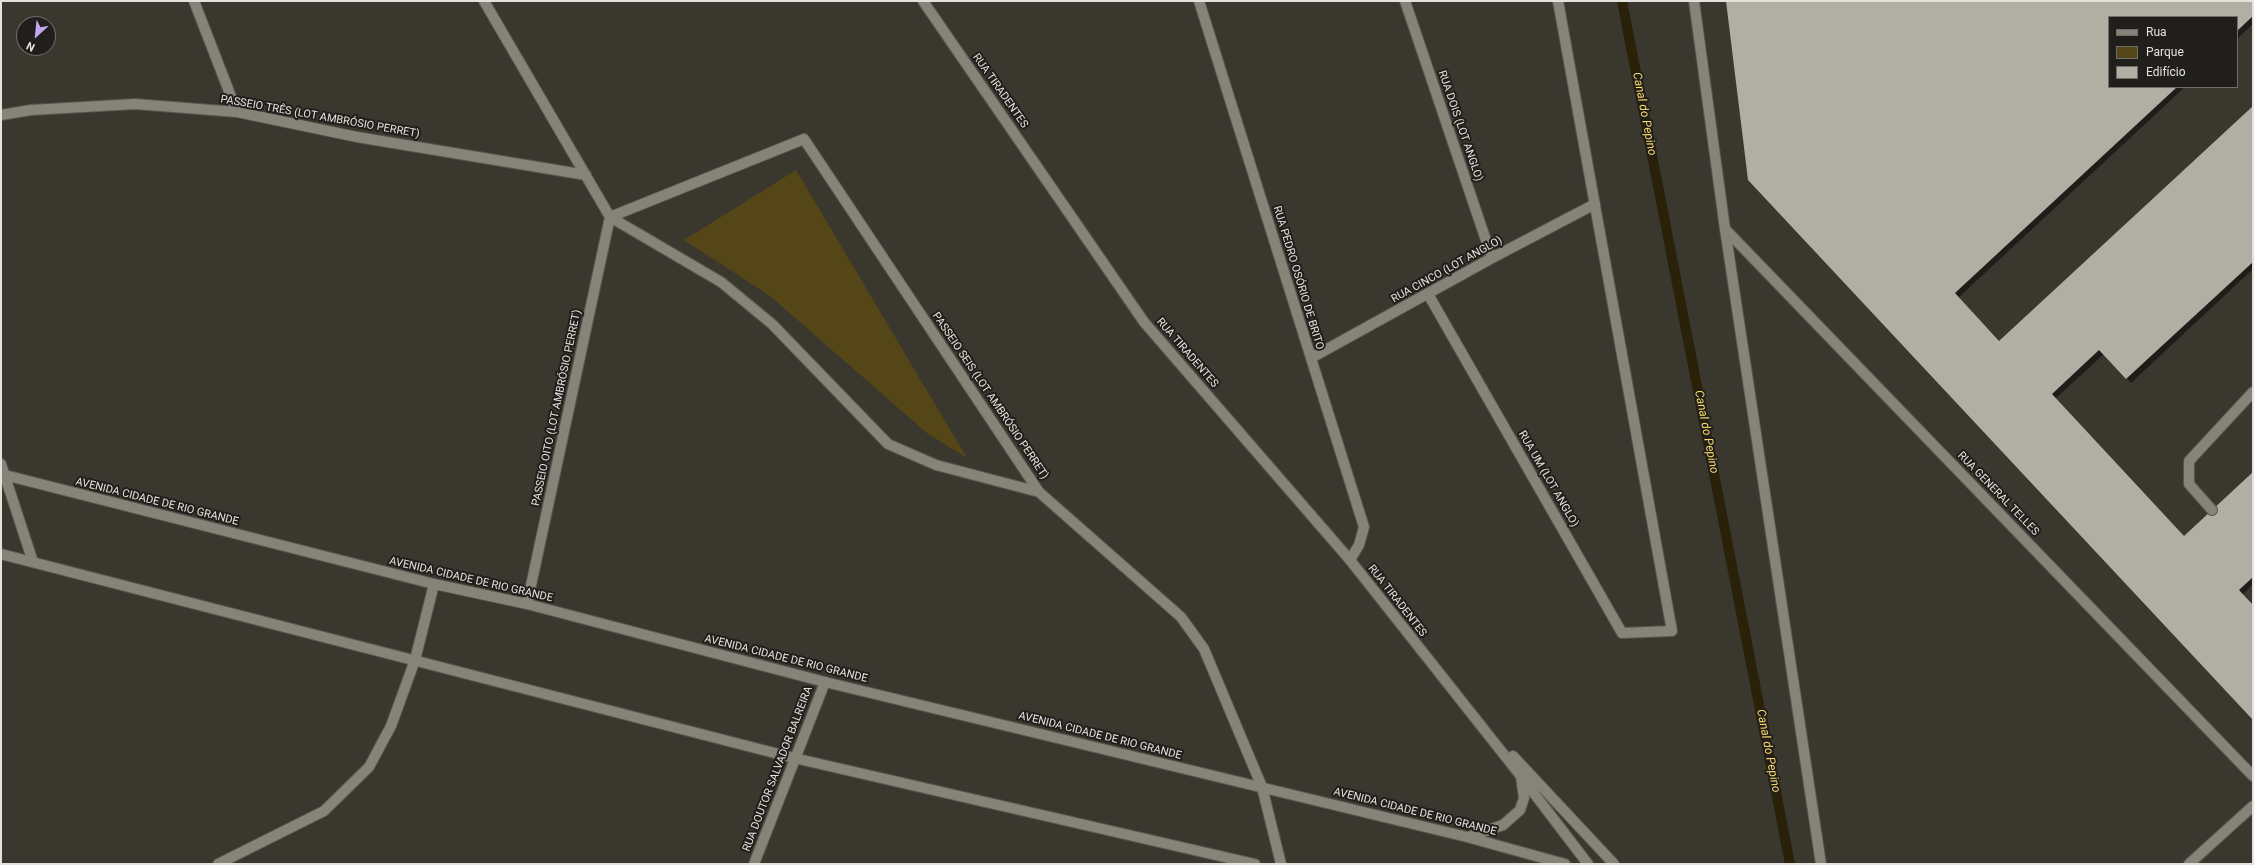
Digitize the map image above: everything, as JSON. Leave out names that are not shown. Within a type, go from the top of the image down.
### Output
[{"type":"street","points":[[194,1],[236,112]]},
{"type":"street","points":[[484,1],[610,217],[721,282],[772,324],[888,444],[936,465],[1039,492]]},
{"type":"street","name":"RUA TIRADENTES","points":[[923,1],[1144,322],[1350,560],[1520,775],[1588,864]]},
{"type":"street","name":"RUA PEDRO OSÓRIO DE BRITO","points":[[1199,1],[1364,527],[1359,545],[1350,560]]},
{"type":"street","name":"RUA DOIS (LOT ANGLO)","points":[[1405,1],[1492,258]]},
{"type":"street","points":[[1558,1],[1595,204]]},
{"type":"street","points":[[1694,1],[1725,229],[1821,864]]},
{"type":"street","name":"PASSEIO TRÊS (LOT AMBRÓSIO PERRET)","points":[[1,115],[31,110],[135,104],[236,112],[358,137],[586,175]]},
{"type":"street","name":"PASSEIO SEIS (LOT AMBRÓSIO PERRET)","points":[[610,217],[804,139],[1039,492],[1181,617],[1204,649],[1262,787],[1281,864]]},
{"type":"street","name":"RUA CINCO (LOT ANGLO)","points":[[1311,358],[1492,258],[1595,204]]},
{"type":"street","name":"RUA UM (LOT ANGLO)","points":[[1428,294],[1622,633],[1672,630],[1595,204]]},
{"type":"street","name":"PASSEIO OITO (LOT AMBRÓSIO PERRET)","points":[[527,604],[610,217]]},
{"type":"street","name":"RUA GENERAL TELLES","points":[[1725,229],[2253,776]]},
{"type":"street","points":[[2212,510],[2189,484],[2189,461],[2253,392]]},
{"type":"street","points":[[1,464],[3,475],[33,562]]},
{"type":"street","name":"AVENIDA CIDADE DE RIO GRANDE","points":[[3,475],[434,584],[527,604],[824,682],[1468,837],[1565,864]]},
{"type":"street","points":[[1,554],[794,758],[1255,864]]},
{"type":"street","points":[[218,864],[324,811],[369,767],[391,726],[414,660],[434,584]]},
{"type":"street","name":"RUA DOUTOR SALVADOR BALREIRA","points":[[754,864],[824,682]]},
{"type":"street","name":"RUA TIRADENTES","points":[[1460,700],[1614,864]]},
{"type":"street","points":[[1468,837],[1503,825],[1520,810],[1524,798],[1520,775]]},
{"type":"street","points":[[2189,864],[2253,806]]},
{"type":"green space","points":[[796,170],[967,458],[928,434],[770,296],[684,240]]},
{"type":"building","points":[[1726,1],[2253,1],[2253,16],[2238,30],[2238,16],[2108,16],[2108,88],[2176,88],[1955,293],[1999,341],[2253,106],[2253,262],[2126,379],[2099,350],[2052,394],[2184,536],[2253,472],[2253,577],[2239,590],[2253,605],[2253,720],[1748,180]]},
{"type":"waterway","name":"Canal do Pepino","points":[[1622,1],[1790,864]]}]
